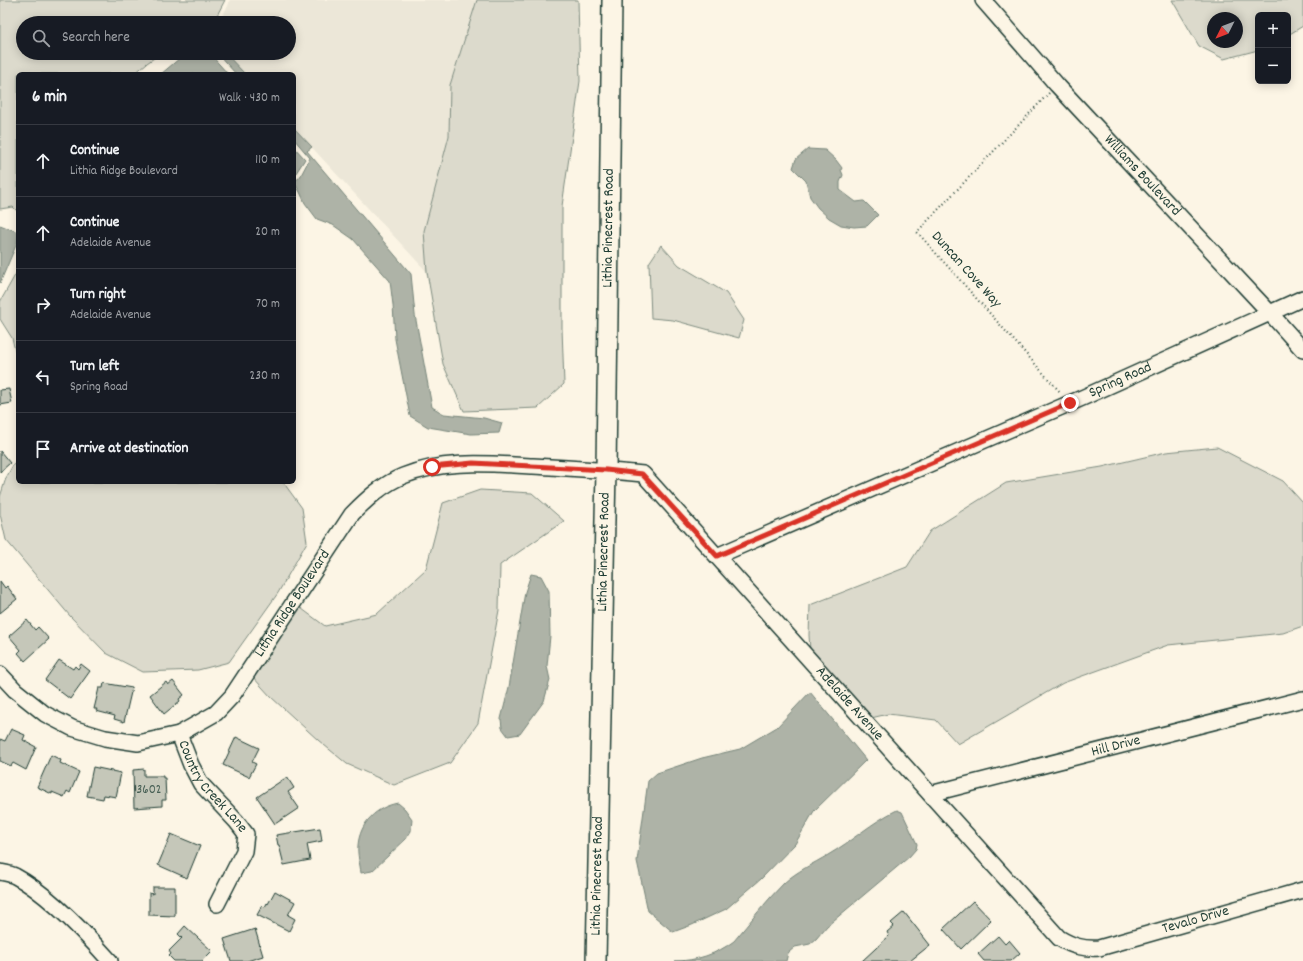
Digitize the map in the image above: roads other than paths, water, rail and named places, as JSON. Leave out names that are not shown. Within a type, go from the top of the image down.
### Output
[{"type":"main road","name":"Lithia Pinecrest Road","points":[[596,961],[606,470],[612,0]]},
{"type":"street","name":"Williams Boulevard","points":[[983,0],[1057,85],[1176,214],[1270,312],[1303,350]]},
{"type":"street","name":"Spring Road","points":[[717,556],[1070,403],[1303,298]]},
{"type":"street","name":"Lithia Ridge Boulevard","points":[[0,674],[15,690],[45,714],[72,728],[105,738],[138,743],[179,734],[216,712],[232,696],[352,514],[378,490],[403,476],[432,467],[473,463],[606,470]]},
{"type":"street","name":"Adelaide Avenue","points":[[606,470],[642,474],[1059,938],[1077,947],[1087,949]]},
{"type":"street","name":"Hill Drive","points":[[930,794],[1303,700]]},
{"type":"street","name":"Country Creek Lane","points":[[179,734],[191,765],[201,784],[236,821],[246,834],[244,851],[217,904]]},
{"type":"street","points":[[0,872],[14,876],[40,893],[73,922],[110,961]]},
{"type":"street","name":"Tevalo Drive","points":[[1087,949],[1099,948],[1303,890]]}]
